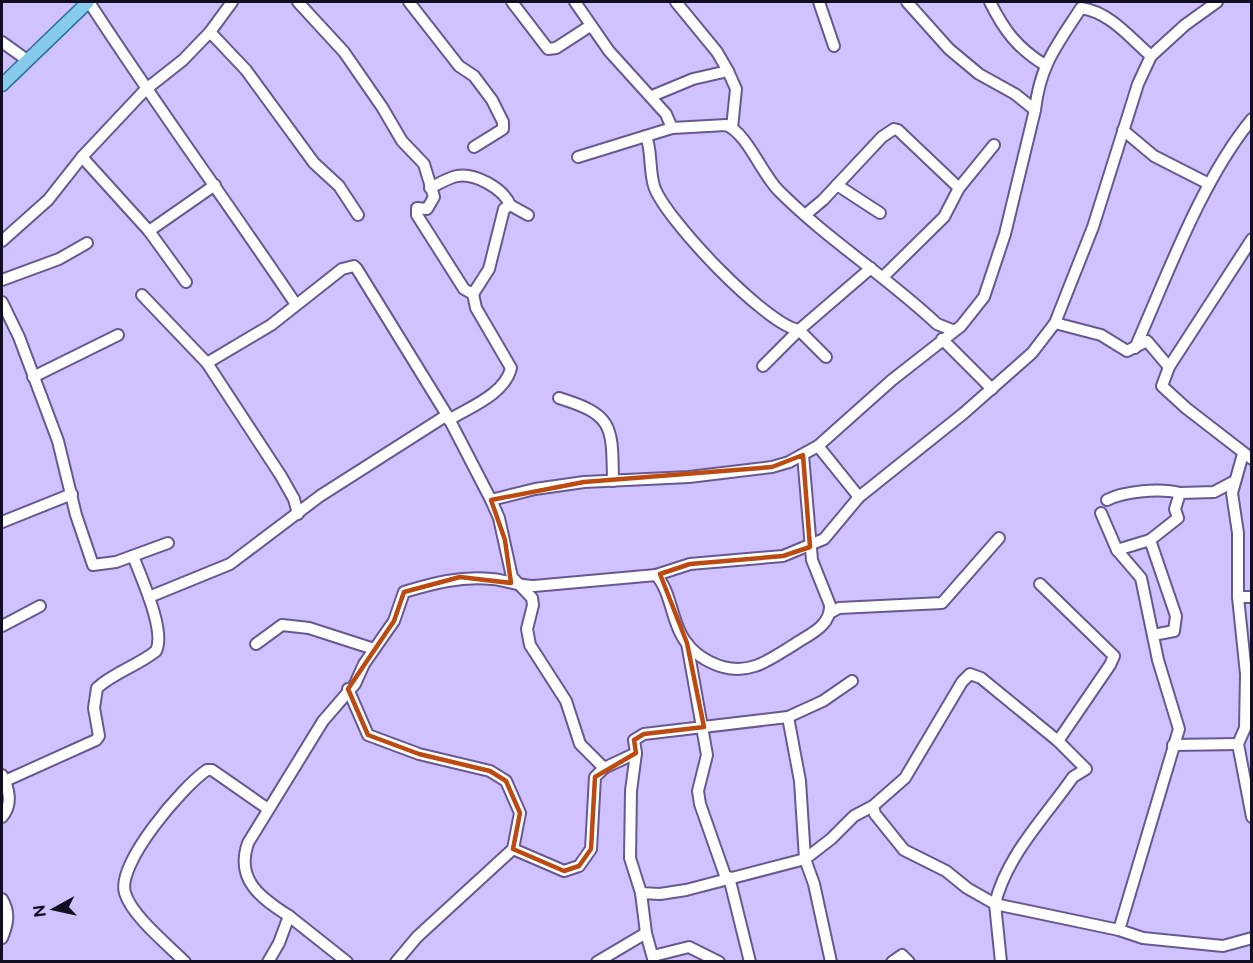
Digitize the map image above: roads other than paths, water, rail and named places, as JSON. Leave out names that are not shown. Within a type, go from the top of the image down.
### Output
[{"type":"main road","points":[[2,84],[89,2]]},
{"type":"street","points":[[89,2],[145,90],[215,185],[296,303]]},
{"type":"street","points":[[2,241],[48,200],[82,158],[145,90],[183,60],[210,32],[215,21],[228,10],[232,2]]},
{"type":"street","points":[[298,2],[344,52],[382,107],[402,141],[424,164],[434,197],[427,209],[417,208],[417,215],[464,290],[473,294]]},
{"type":"street","points":[[409,2],[459,66],[474,76],[492,100],[503,122],[503,129],[474,147]]},
{"type":"street","points":[[512,2],[548,49],[556,48],[590,26]]},
{"type":"street","points":[[575,2],[609,51],[666,114],[672,128]]},
{"type":"street","points":[[676,2],[717,52],[728,71],[736,89],[732,128]]},
{"type":"street","points":[[819,2],[834,46]]},
{"type":"street","points":[[907,2],[956,55],[979,74],[1015,94],[1035,110]]},
{"type":"street","points":[[990,2],[1004,30],[1023,52],[1045,64]]},
{"type":"street","points":[[347,962],[259,894],[250,882],[243,857],[248,843],[322,721],[348,689],[355,684],[374,649],[394,621],[404,592],[460,577],[495,579],[521,586],[656,575],[690,564],[783,556],[810,547],[824,539],[859,497],[992,389],[1032,353],[1055,323],[1093,227],[1138,84],[1151,56],[1185,25],[1217,2]]},
{"type":"street","points":[[491,500],[535,489],[613,481],[689,477],[772,467],[803,455],[818,446],[952,330],[961,326],[984,297],[1005,234],[1035,110],[1037,90],[1045,64],[1078,5],[1106,16],[1151,56]]},
{"type":"street","points":[[210,32],[246,70],[314,163],[339,186],[358,215]]},
{"type":"street","points":[[2,42],[27,60]]},
{"type":"street","points":[[652,96],[693,79],[728,71]]},
{"type":"street","points":[[1135,348],[1209,184],[1251,119]]},
{"type":"street","points":[[578,157],[672,128],[726,125],[745,141],[766,177],[805,214],[937,324],[952,330]]},
{"type":"street","points":[[805,214],[837,185],[882,136],[894,129],[898,130],[958,188]]},
{"type":"street","points":[[1123,130],[1154,156],[1209,184]]},
{"type":"street","points":[[646,135],[654,187],[672,217],[724,277],[778,319],[799,330],[826,357]]},
{"type":"street","points":[[883,278],[944,217],[958,188],[994,145]]},
{"type":"street","points":[[82,158],[149,231],[186,282]]},
{"type":"street","points":[[430,188],[458,176],[478,178],[507,197],[510,205],[528,215]]},
{"type":"street","points":[[149,231],[215,185]]},
{"type":"street","points":[[837,185],[880,213]]},
{"type":"street","points":[[148,597],[230,564],[236,553],[298,514],[320,496],[499,389],[508,380],[511,368],[476,308],[473,294],[489,269],[504,209],[510,205]]},
{"type":"street","points":[[1251,239],[1169,367],[1161,386],[1247,456],[1233,482],[1232,493],[1240,554],[1238,597],[1246,674],[1245,728],[1238,744],[1251,817]]},
{"type":"street","points":[[2,280],[59,259],[87,243]]},
{"type":"street","points":[[207,363],[272,325],[296,303],[342,268],[354,266],[365,280],[448,418],[491,500],[502,529],[512,577],[532,598],[533,605],[527,629],[530,645],[566,701],[580,744],[604,768]]},
{"type":"street","points":[[763,366],[799,330],[871,268]]},
{"type":"street","points":[[142,295],[207,363],[281,476],[294,499],[298,514]]},
{"type":"street","points":[[2,302],[19,337],[58,441],[88,556],[93,564],[116,562],[168,543]]},
{"type":"street","points":[[1055,323],[1101,335],[1127,351],[1147,341],[1169,367]]},
{"type":"street","points":[[33,376],[118,335]]},
{"type":"street","points":[[942,339],[992,389]]},
{"type":"street","points":[[559,398],[602,416],[611,438],[613,481]]},
{"type":"street","points":[[818,446],[859,497]]},
{"type":"street","points":[[803,455],[810,547],[831,613]]},
{"type":"street","points":[[1107,500],[1120,494],[1170,491],[1214,492],[1233,482]]},
{"type":"street","points":[[1117,550],[1150,540],[1178,518],[1174,509],[1180,493]]},
{"type":"street","points":[[2,522],[72,494]]},
{"type":"street","points":[[1101,513],[1117,550],[1141,578],[1158,660],[1179,729],[1119,930]]},
{"type":"street","points":[[656,575],[663,586],[680,633],[706,661],[723,668],[757,666],[820,627],[831,613],[839,608],[942,603],[999,538]]},
{"type":"street","points":[[1150,540],[1176,616],[1174,631],[1154,635]]},
{"type":"street","points":[[2,817],[9,806],[3,778],[96,740],[99,736],[94,708],[97,688],[114,674],[149,656],[159,644],[148,597],[133,555]]},
{"type":"street","points":[[1040,584],[1114,656],[1058,741]]},
{"type":"street","points":[[1238,597],[1251,597]]},
{"type":"street","points":[[2,626],[40,606]]},
{"type":"street","points":[[256,644],[282,625],[309,628],[374,649]]},
{"type":"street","points":[[687,643],[704,727],[707,755],[698,791],[700,804],[726,878],[729,878],[750,962]]},
{"type":"street","points":[[641,893],[660,894],[686,890],[805,859],[854,816],[873,806],[905,778],[962,682],[970,674],[981,678],[1058,741],[1086,769],[1073,777],[1016,856],[998,891],[995,904],[1001,962]]},
{"type":"street","points":[[719,962],[688,947],[654,959],[646,933],[641,893],[630,858],[631,791],[636,753],[634,740],[644,734],[788,717],[823,701],[852,681]]},
{"type":"street","points":[[348,689],[369,735],[419,754],[490,771],[506,781],[520,813],[513,849],[417,937],[396,962]]},
{"type":"street","points":[[788,717],[800,781],[805,859],[814,884],[831,962]]},
{"type":"street","points":[[1173,745],[1238,744]]},
{"type":"street","points":[[513,849],[564,871],[579,866],[591,849],[595,777],[604,768],[636,753]]},
{"type":"street","points":[[185,962],[127,900],[124,881],[128,865],[161,818],[207,770],[212,770],[268,809]]},
{"type":"street","points":[[873,806],[875,814],[904,850],[946,871],[967,888],[995,904],[1119,930],[1143,938],[1222,946],[1251,938]]},
{"type":"street","points":[[2,898],[8,912],[8,926],[2,938]]},
{"type":"street","points":[[268,962],[279,943],[289,916]]},
{"type":"street","points":[[597,962],[646,933]]},
{"type":"street","points":[[892,962],[902,955],[909,962]]}]
